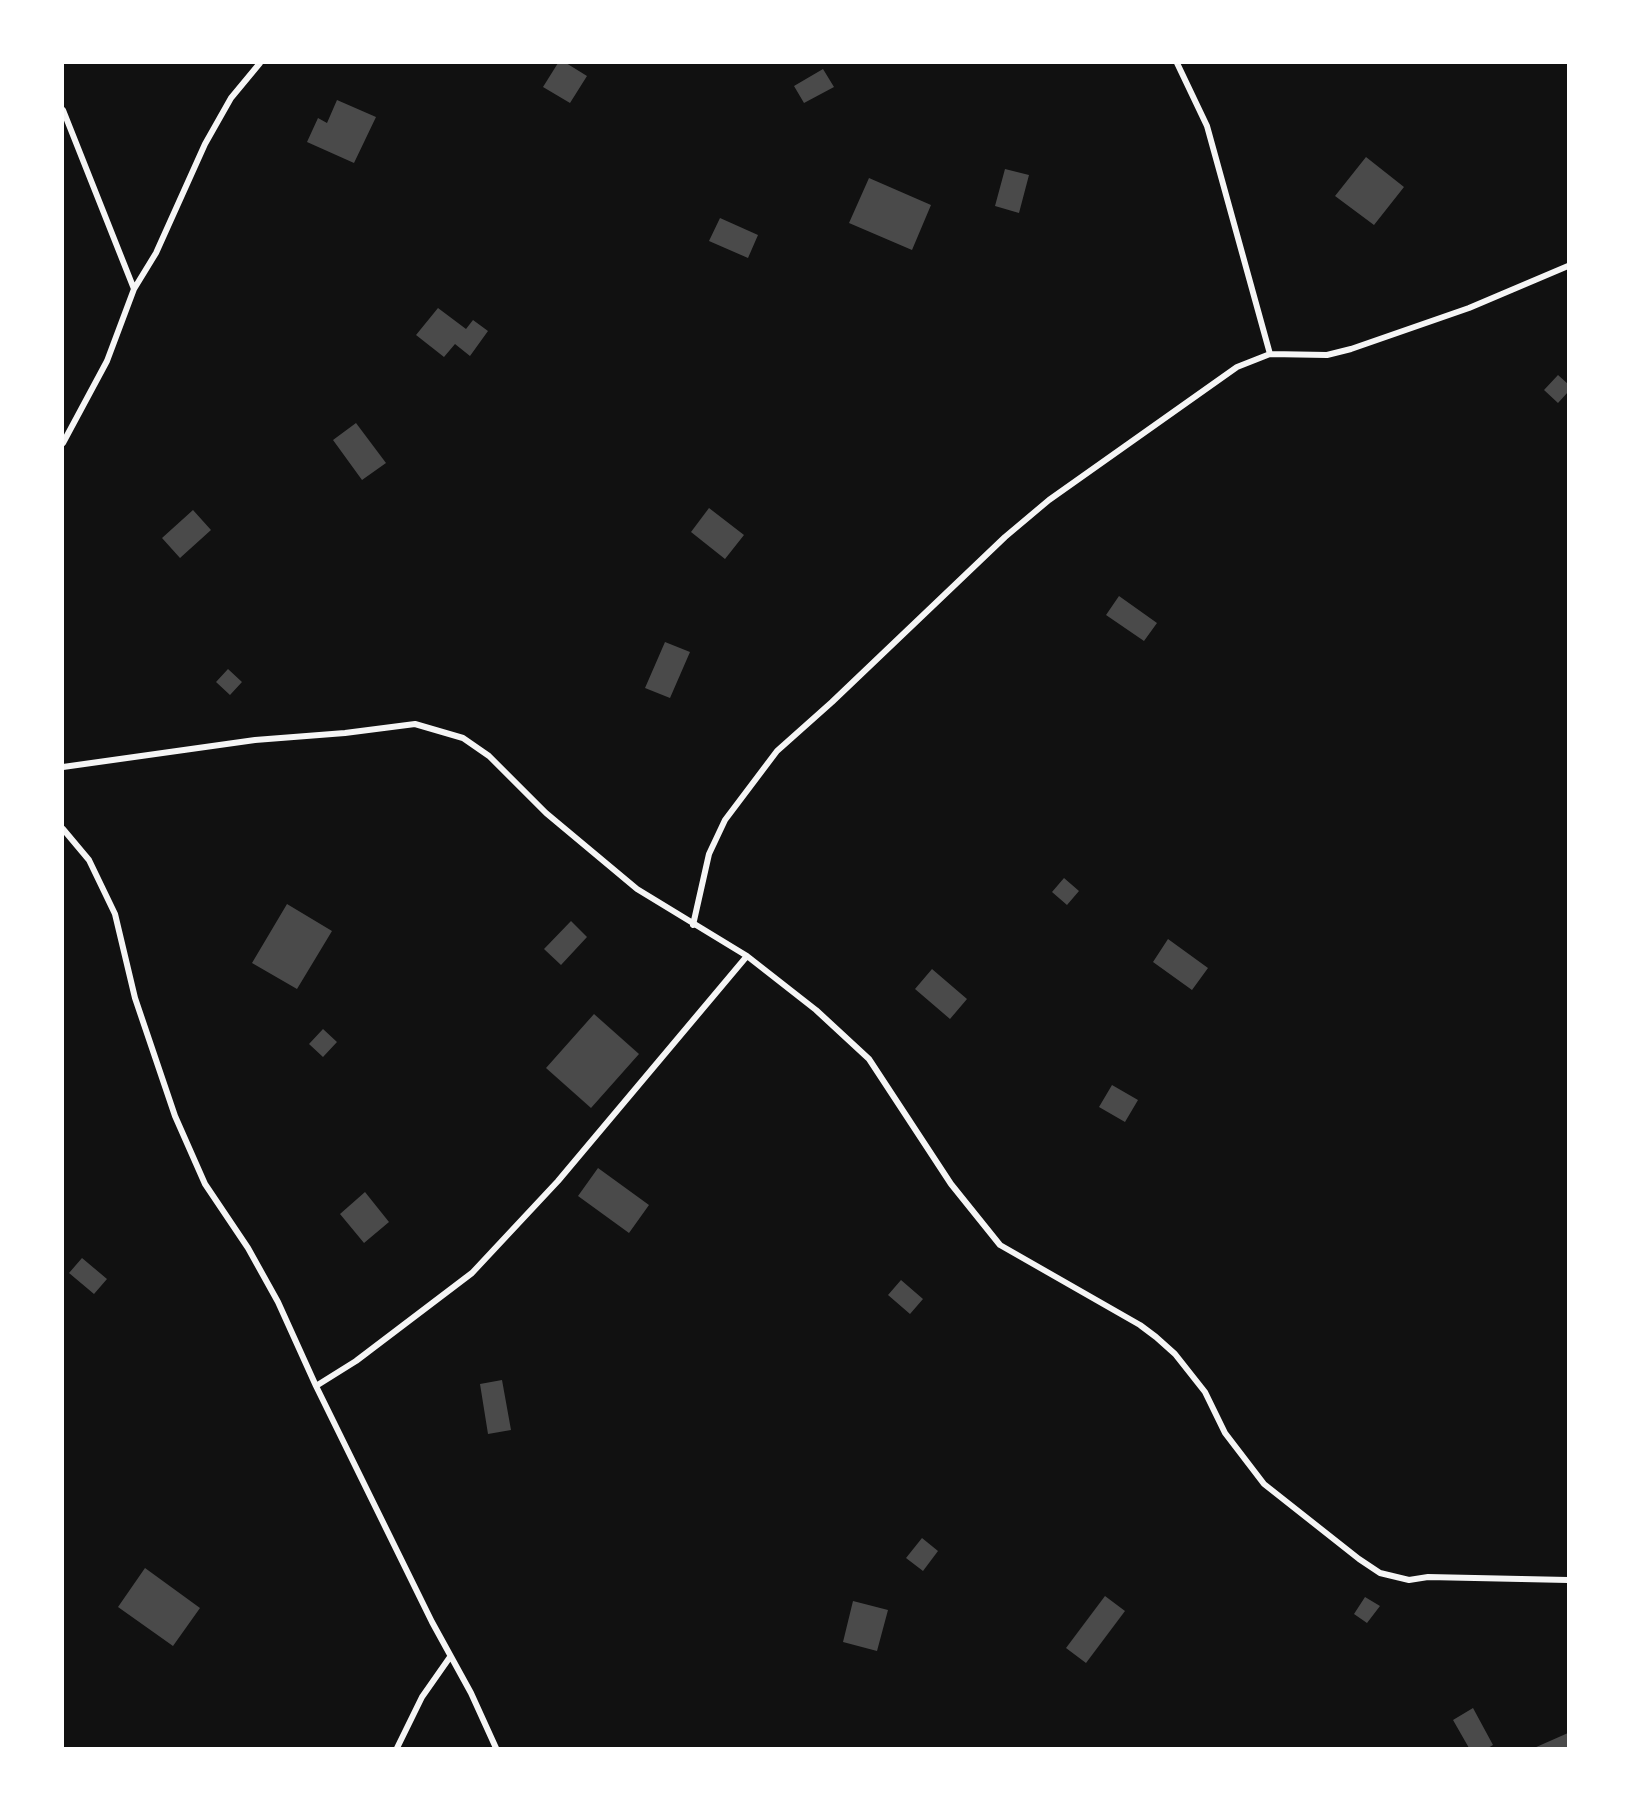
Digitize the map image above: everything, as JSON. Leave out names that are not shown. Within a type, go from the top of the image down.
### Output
[{"type":"street","points":[[63,443],[107,361],[134,289],[156,253],[205,144],[231,98],[260,63]]},
{"type":"street","points":[[1177,63],[1207,126],[1270,354]]},
{"type":"street","points":[[63,110],[134,289]]},
{"type":"street","points":[[693,925],[709,854],[725,820],[777,751],[832,702],[1005,537],[1049,500],[1207,386],[1237,367],[1270,354],[1327,355],[1351,349],[1469,308],[1568,266]]},
{"type":"street","points":[[63,767],[255,740],[345,733],[415,724],[437,728],[463,738],[489,756],[546,813],[637,889],[747,956],[816,1010],[869,1059],[951,1184],[1000,1245],[1140,1325],[1163,1342],[1205,1392],[1225,1433],[1264,1484],[1359,1559],[1380,1573],[1409,1580],[1436,1577],[1568,1580]]},
{"type":"street","points":[[63,829],[89,860],[115,914],[135,999],[176,1116],[205,1184],[249,1248],[279,1302],[316,1386],[450,1657],[471,1693],[496,1748]]},
{"type":"street","points":[[316,1386],[356,1361],[472,1273],[558,1181],[747,956]]},
{"type":"street","points":[[397,1748],[422,1697],[450,1657]]},
{"type":"building","points":[[558,63],[566,63],[587,76],[570,103],[543,87]]},
{"type":"building","points":[[823,69],[834,87],[804,103],[794,86]]},
{"type":"building","points":[[337,100],[376,117],[354,163],[307,142],[318,118],[327,123]]},
{"type":"building","points":[[1366,157],[1404,187],[1374,225],[1335,196]]},
{"type":"building","points":[[1005,169],[1029,175],[1019,213],[995,206]]},
{"type":"building","points":[[869,178],[931,205],[912,250],[849,223]]},
{"type":"building","points":[[720,218],[758,235],[748,258],[709,241]]},
{"type":"building","points":[[438,308],[466,329],[473,320],[488,331],[470,356],[455,344],[444,357],[416,335]]},
{"type":"building","points":[[1558,375],[1568,384],[1568,392],[1558,403],[1544,390]]},
{"type":"building","points":[[356,423],[386,463],[362,480],[333,440]]},
{"type":"building","points":[[709,508],[744,535],[725,559],[691,532]]},
{"type":"building","points":[[193,510],[211,530],[180,558],[162,538]]},
{"type":"building","points":[[1119,596],[1157,623],[1144,641],[1106,615]]},
{"type":"building","points":[[665,642],[690,652],[670,698],[645,688]]},
{"type":"building","points":[[228,669],[242,682],[230,695],[216,682]]},
{"type":"building","points":[[1064,878],[1079,891],[1067,905],[1052,892]]},
{"type":"building","points":[[287,904],[332,931],[297,989],[252,963]]},
{"type":"building","points":[[571,921],[587,937],[561,965],[544,949]]},
{"type":"building","points":[[1168,939],[1208,968],[1192,990],[1153,962]]},
{"type":"building","points":[[932,969],[967,999],[950,1019],[915,989]]},
{"type":"building","points":[[594,1014],[639,1054],[591,1108],[546,1068]]},
{"type":"building","points":[[323,1029],[337,1042],[323,1057],[309,1044]]},
{"type":"building","points":[[1112,1085],[1138,1100],[1125,1122],[1099,1107]]},
{"type":"building","points":[[598,1168],[649,1205],[629,1233],[578,1196]]},
{"type":"building","points":[[365,1192],[389,1222],[364,1243],[340,1214]]},
{"type":"building","points":[[82,1258],[107,1279],[94,1294],[69,1273]]},
{"type":"building","points":[[901,1280],[923,1299],[910,1314],[888,1295]]},
{"type":"building","points":[[502,1380],[511,1430],[488,1434],[480,1384]]},
{"type":"building","points":[[922,1538],[938,1551],[923,1571],[906,1558]]},
{"type":"building","points":[[145,1568],[200,1608],[173,1646],[118,1607]]},
{"type":"building","points":[[1105,1596],[1125,1611],[1086,1663],[1066,1648]]},
{"type":"building","points":[[1365,1597],[1380,1606],[1367,1623],[1354,1614]]},
{"type":"building","points":[[853,1601],[888,1610],[877,1651],[843,1642]]},
{"type":"building","points":[[1473,1708],[1493,1745],[1488,1748],[1469,1748],[1453,1720]]},
{"type":"building","points":[[1568,1733],[1568,1748],[1534,1748]]}]
